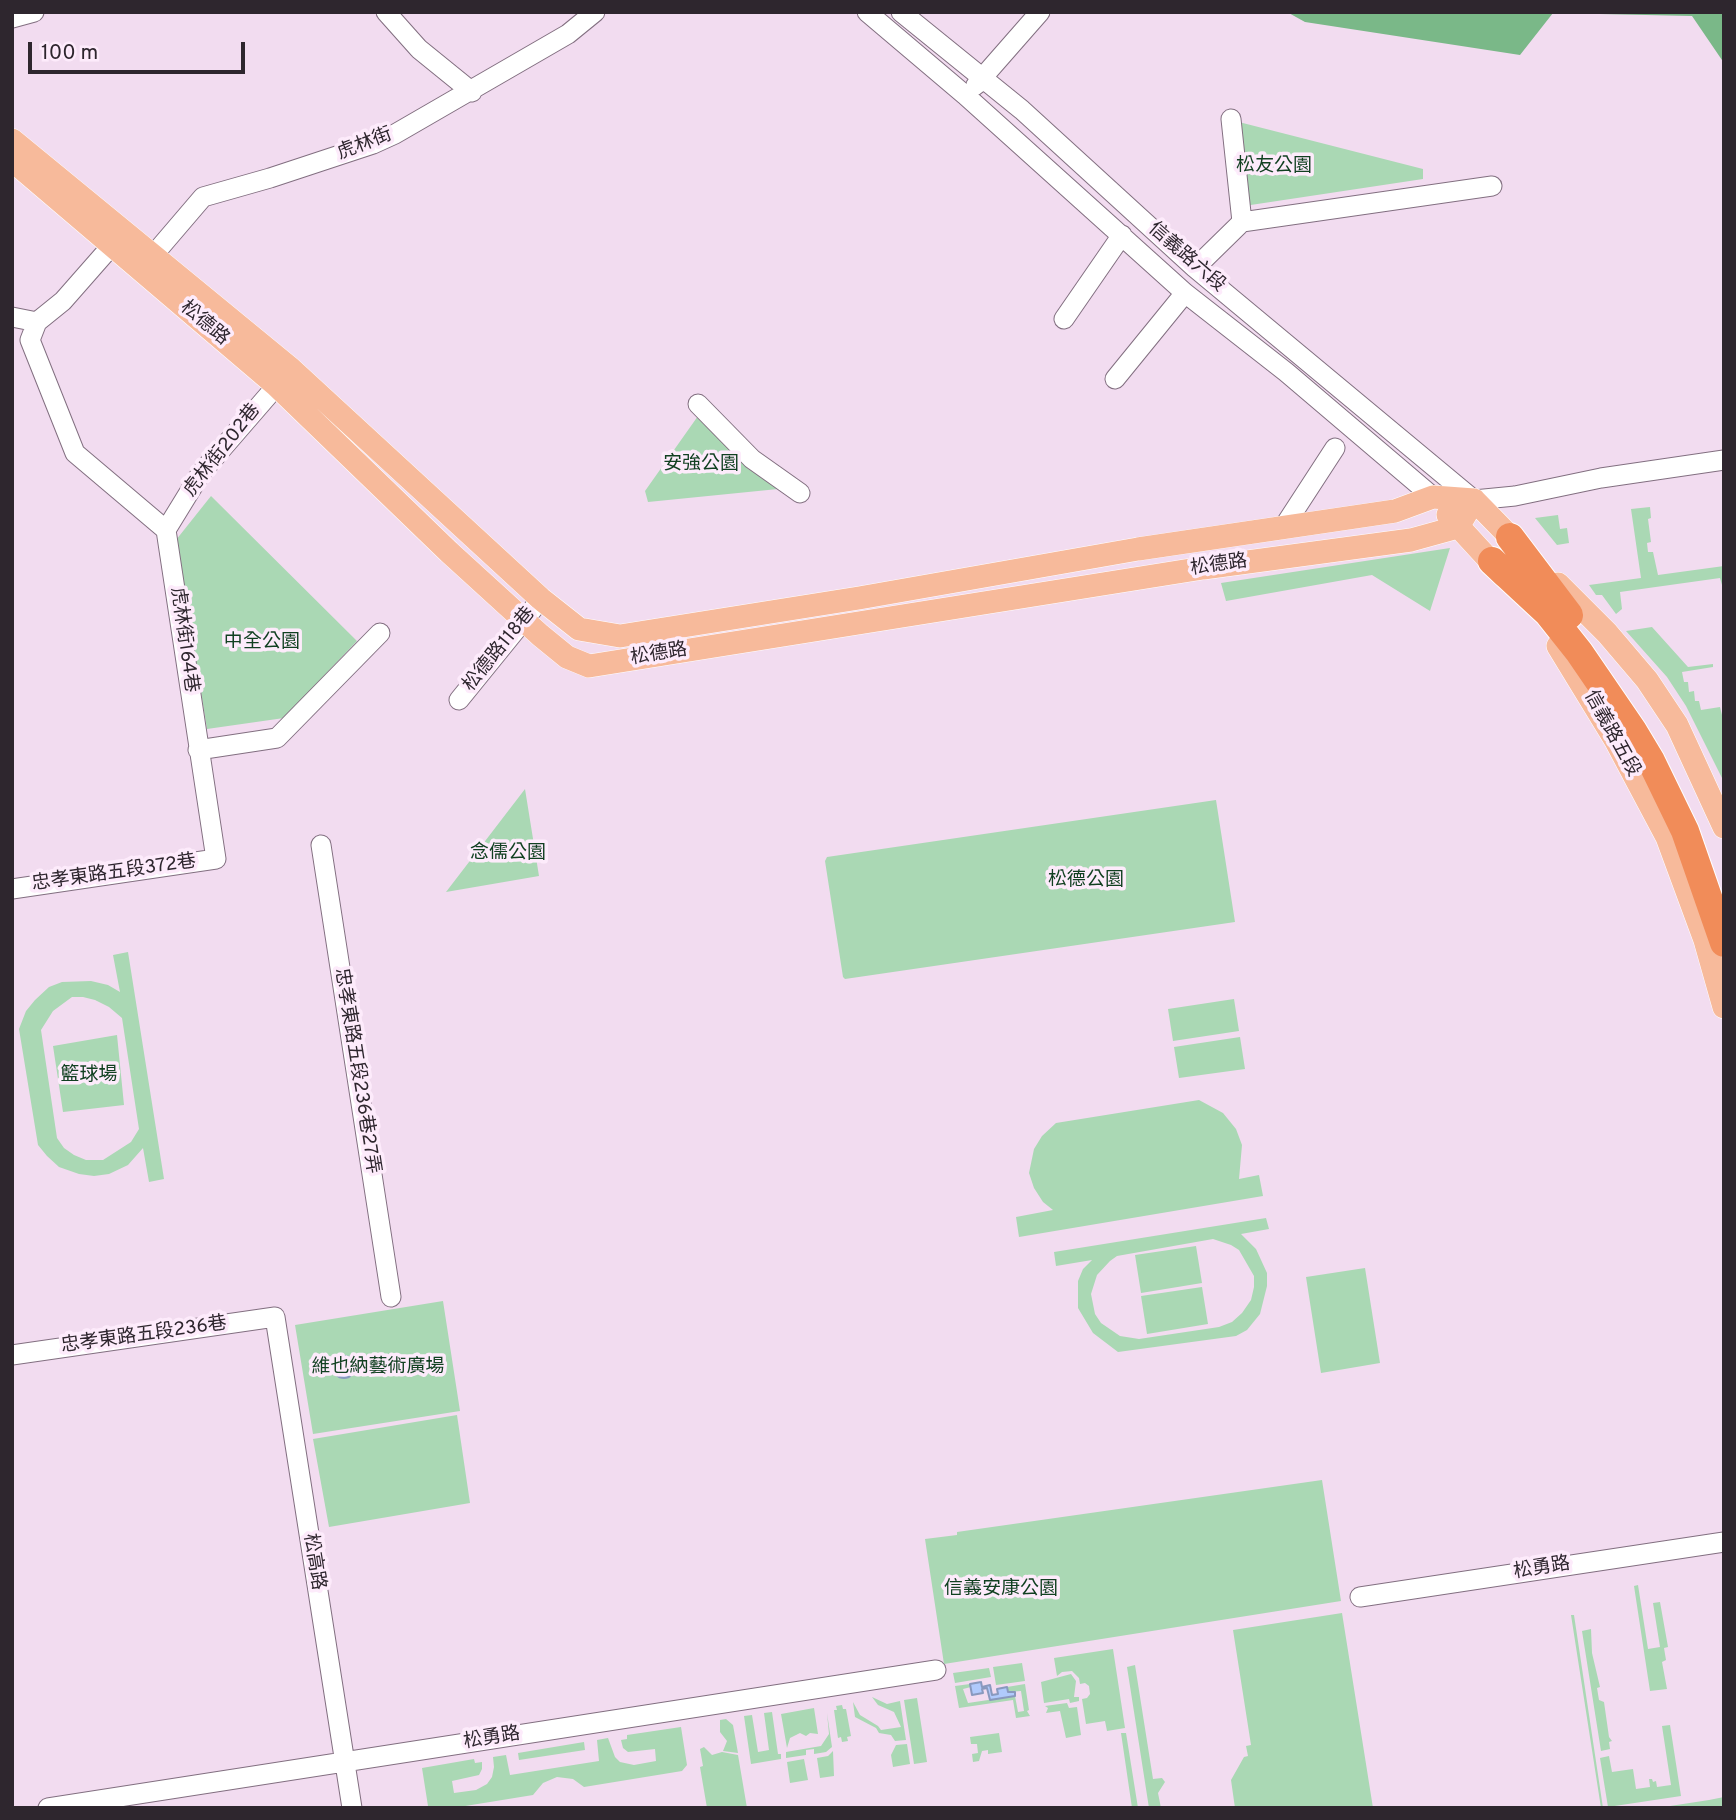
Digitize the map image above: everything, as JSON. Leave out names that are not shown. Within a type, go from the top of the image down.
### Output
[{"type":"highway","points":[[1510,537],[1647,723],[1683,791],[1708,848],[1724,894]]},
{"type":"highway","points":[[1492,561],[1548,613],[1579,652],[1633,730],[1685,831],[1722,939]]},
{"type":"main road","name":"松德路","points":[[12,140],[117,239]]},
{"type":"main road","name":"松德路","points":[[12,160],[147,263],[579,629],[620,636],[859,598],[1138,549],[1395,511],[1433,497],[1474,500]]},
{"type":"main road","name":"松德路","points":[[284,377],[449,552],[567,657],[589,666],[1203,568],[1410,540],[1458,527]]},
{"type":"main road","name":"信義路五段","points":[[1433,497],[1492,561],[1568,659],[1616,741],[1667,837],[1705,940],[1724,1007]]},
{"type":"main road","points":[[1458,527],[1474,500],[1607,633],[1647,680],[1677,725],[1724,827]]},
{"type":"street","points":[[12,18],[34,12]]},
{"type":"street","name":"虎林街","points":[[147,263],[203,197],[373,144],[472,92],[568,34],[595,12]]},
{"type":"street","name":"信義路六段","points":[[867,12],[965,95],[1185,293],[1286,372],[1433,497]]},
{"type":"street","name":"信義路六段","points":[[901,12],[1023,110],[1195,268],[1474,500]]},
{"type":"street","points":[[965,95],[1040,12]]},
{"type":"street","points":[[393,14],[419,49],[472,92]]},
{"type":"street","points":[[1231,119],[1242,222]]},
{"type":"street","points":[[1195,268],[1242,222],[1492,186]]},
{"type":"street","points":[[1063,319],[1122,235]]},
{"type":"street","points":[[117,239],[62,301],[37,322],[30,340],[75,453],[166,530]]},
{"type":"street","points":[[1115,379],[1185,293]]},
{"type":"street","points":[[12,317],[37,322]]},
{"type":"street","name":"虎林街202巷","points":[[166,530],[201,473],[284,377]]},
{"type":"street","points":[[698,404],[752,458],[800,493]]},
{"type":"street","points":[[1283,528],[1335,448]]},
{"type":"street","name":"松德路","points":[[1474,500],[1515,496],[1601,478],[1724,460]]},
{"type":"street","name":"虎林街164巷","points":[[166,530],[216,859]]},
{"type":"street","name":"松德路118巷","points":[[458,700],[541,599]]},
{"type":"street","points":[[198,750],[276,738],[380,633]]},
{"type":"street","name":"忠孝東路五段236巷27弄","points":[[321,845],[391,1297]]},
{"type":"street","name":"忠孝東路五段372巷","points":[[12,889],[216,859]]},
{"type":"street","name":"忠孝東路五段236巷","points":[[12,1355],[275,1317]]},
{"type":"street","name":"松高路","points":[[275,1317],[352,1808]]},
{"type":"street","name":"松勇路","points":[[1360,1597],[1724,1542]]},
{"type":"street","name":"松勇路","points":[[48,1808],[936,1670]]},
{"type":"green space","points":[[1287,12],[1724,12],[1724,63],[1692,16],[1553,13],[1520,55],[1305,22]]},
{"type":"green space","name":"松友公園","points":[[1231,120],[1423,169],[1423,179],[1244,206]]},
{"type":"green space","name":"安強公園","points":[[698,416],[778,489],[648,502],[645,491]]},
{"type":"green space","name":"中全公園","points":[[211,496],[357,641],[284,718],[207,729],[176,540]]},
{"type":"green space","points":[[1650,507],[1651,518],[1648,519],[1651,542],[1647,543],[1648,552],[1653,552],[1658,575],[1724,566],[1724,592],[1720,578],[1620,592],[1622,609],[1616,614],[1602,595],[1596,595],[1589,585],[1641,578],[1631,509]]},
{"type":"green space","points":[[1558,515],[1560,529],[1567,528],[1569,543],[1557,545],[1535,518]]},
{"type":"green space","points":[[1450,548],[1430,611],[1372,575],[1226,601],[1221,583]]},
{"type":"green space","points":[[1652,627],[1688,667],[1713,664],[1713,667],[1682,672],[1684,682],[1688,682],[1689,692],[1694,691],[1695,701],[1699,701],[1701,710],[1720,707],[1724,723],[1724,782],[1686,706],[1667,677],[1626,631]]},
{"type":"green space","name":"念儒公園","points":[[525,789],[539,876],[446,892]]},
{"type":"green space","name":"松德公園","points":[[1216,800],[1235,922],[845,979],[843,977],[825,861],[827,857]]},
{"type":"green space","points":[[128,952],[164,1179],[149,1182],[143,1148],[128,1165],[109,1174],[94,1176],[59,1167],[47,1156],[38,1145],[19,1029],[26,1011],[35,1000],[49,987],[62,982],[91,981],[108,985],[120,992],[113,955]],"holes":[[[72,997],[83,997],[109,1007],[122,1018],[139,1129],[131,1142],[103,1160],[86,1160],[74,1155],[64,1148],[57,1138],[41,1030],[53,1011]]]},
{"type":"green space","points":[[1234,999],[1239,1031],[1173,1041],[1168,1009]]},
{"type":"green space","name":"籃球場","points":[[117,1035],[124,1105],[63,1112],[53,1046]]},
{"type":"green space","points":[[1240,1037],[1245,1069],[1179,1078],[1174,1047]]},
{"type":"green space","points":[[1199,1100],[1223,1113],[1236,1129],[1242,1145],[1239,1179],[1259,1175],[1263,1196],[1019,1237],[1016,1217],[1053,1210],[1043,1202],[1029,1173],[1034,1149],[1042,1136],[1056,1123]]},
{"type":"green space","points":[[1266,1218],[1269,1229],[1241,1234],[1256,1249],[1267,1273],[1267,1286],[1260,1314],[1247,1330],[1236,1336],[1118,1352],[1093,1333],[1078,1308],[1078,1281],[1083,1269],[1092,1260],[1056,1266],[1054,1252]],"holes":[[[1213,1239],[1239,1250],[1254,1276],[1251,1300],[1232,1322],[1219,1327],[1139,1339],[1120,1336],[1101,1323],[1095,1314],[1091,1294],[1097,1275],[1117,1256]]]},
{"type":"green space","points":[[1196,1246],[1202,1283],[1141,1293],[1135,1255]]},
{"type":"green space","points":[[1365,1268],[1380,1363],[1321,1373],[1306,1277]]},
{"type":"green space","points":[[1202,1287],[1208,1324],[1147,1334],[1141,1296]]},
{"type":"green space","name":"維也納藝術廣場","points":[[443,1301],[460,1411],[313,1434],[295,1325]]},
{"type":"green space","points":[[457,1415],[470,1503],[329,1527],[313,1439]]},
{"type":"green space","name":"信義安康公園","points":[[1322,1480],[1341,1601],[944,1664],[925,1539],[957,1535],[957,1532]]},
{"type":"green space","points":[[1638,1585],[1648,1649],[1660,1647],[1653,1603],[1660,1602],[1668,1647],[1664,1648],[1666,1660],[1662,1662],[1667,1689],[1650,1691],[1634,1586]]},
{"type":"green space","points":[[1342,1613],[1373,1808],[1235,1808],[1231,1780],[1244,1757],[1248,1756],[1246,1746],[1251,1745],[1233,1630]]},
{"type":"green space","points":[[1571,1615],[1574,1615],[1603,1808],[1601,1808]]},
{"type":"green space","points":[[1591,1629],[1592,1653],[1600,1687],[1597,1688],[1599,1700],[1604,1702],[1609,1737],[1612,1741],[1609,1742],[1610,1749],[1601,1751],[1582,1631]]},
{"type":"green space","points":[[1113,1649],[1125,1728],[1107,1731],[1105,1721],[1086,1724],[1082,1699],[1090,1694],[1089,1686],[1080,1684],[1079,1678],[1072,1671],[1062,1672],[1057,1676],[1054,1658]]},
{"type":"green space","points":[[1022,1663],[1025,1681],[996,1685],[993,1667]]},
{"type":"green space","points":[[1135,1665],[1153,1779],[1162,1778],[1165,1782],[1158,1793],[1161,1808],[1149,1808],[1127,1667]]},
{"type":"green space","points":[[989,1668],[991,1677],[955,1683],[953,1673]]},
{"type":"green space","points":[[1071,1674],[1076,1681],[1074,1697],[1079,1697],[1079,1701],[1070,1703],[1069,1699],[1044,1703],[1041,1682]]},
{"type":"green space","points":[[970,1684],[971,1687],[963,1689],[968,1703],[1015,1696],[1018,1712],[1024,1711],[1021,1691],[1008,1692],[1007,1687],[1025,1684],[1027,1711],[1030,1716],[1016,1718],[1013,1700],[959,1708],[955,1686]]},
{"type":"green space","points":[[872,1697],[887,1704],[900,1701],[906,1740],[895,1741],[891,1735],[879,1733],[876,1728],[855,1717],[853,1702],[860,1715],[881,1730],[901,1727],[894,1712],[878,1705]]},
{"type":"green space","points":[[917,1698],[927,1762],[914,1764],[904,1700]]},
{"type":"green space","points":[[1067,1703],[1069,1708],[1077,1707],[1081,1735],[1066,1738],[1060,1711],[1046,1713],[1048,1708],[1045,1706]]},
{"type":"green space","points":[[842,1705],[843,1709],[846,1709],[851,1736],[847,1737],[848,1741],[842,1742],[841,1737],[838,1738],[834,1710],[837,1710],[836,1706]]},
{"type":"green space","points":[[814,1708],[818,1734],[810,1733],[806,1736],[800,1733],[790,1738],[787,1748],[781,1714]]},
{"type":"green space","points":[[772,1712],[781,1759],[751,1764],[744,1716],[752,1715],[758,1752],[769,1750],[764,1713]]},
{"type":"green space","points":[[827,1713],[832,1747],[826,1752],[814,1754],[814,1749],[806,1750],[806,1755],[786,1758],[786,1752],[821,1746],[829,1734]]},
{"type":"green space","points":[[726,1719],[733,1725],[738,1753],[723,1751],[727,1741],[720,1732],[720,1720]]},
{"type":"green space","points":[[1670,1725],[1681,1796],[1608,1807],[1600,1758],[1609,1756],[1612,1772],[1633,1769],[1636,1789],[1650,1787],[1649,1779],[1656,1781],[1657,1787],[1671,1785],[1662,1726]]},
{"type":"green space","points":[[681,1727],[687,1765],[682,1771],[584,1787],[573,1779],[557,1777],[543,1783],[533,1795],[453,1808],[428,1806],[422,1768],[474,1759],[475,1763],[482,1762],[479,1775],[452,1781],[454,1793],[476,1790],[487,1784],[492,1777],[493,1757],[506,1755],[510,1775],[599,1761],[597,1740],[608,1738],[615,1757],[620,1762],[634,1765],[656,1761],[655,1749],[628,1752],[623,1748],[621,1740],[627,1739],[627,1735]]},
{"type":"green space","points":[[999,1733],[1002,1752],[988,1754],[988,1750],[982,1751],[979,1761],[973,1762],[972,1754],[978,1753],[977,1744],[971,1744],[970,1737]]},
{"type":"green space","points":[[1121,1733],[1126,1733],[1138,1808],[1132,1808]]},
{"type":"green space","points":[[584,1742],[585,1750],[519,1760],[518,1753]]},
{"type":"green space","points":[[907,1744],[910,1764],[893,1767],[891,1755],[896,1745]]},
{"type":"green space","points":[[704,1747],[712,1755],[722,1752],[738,1755],[747,1808],[707,1808],[700,1767],[703,1766],[700,1749]]},
{"type":"green space","points":[[833,1751],[834,1776],[820,1778],[817,1758],[828,1756]]},
{"type":"green space","points":[[804,1759],[808,1780],[790,1783],[787,1762]]},
{"type":"green space","points":[[1724,1797],[1724,1808],[1657,1808],[1709,1800]]},
{"type":"water","points":[[344,1356],[352,1359],[355,1367],[352,1375],[344,1378],[336,1375],[333,1367],[336,1359]]},
{"type":"water","points":[[981,1682],[982,1687],[990,1685],[992,1695],[998,1694],[997,1689],[1007,1687],[1008,1692],[1015,1692],[1015,1696],[990,1700],[987,1688],[982,1689],[983,1693],[972,1695],[970,1684]]}]
